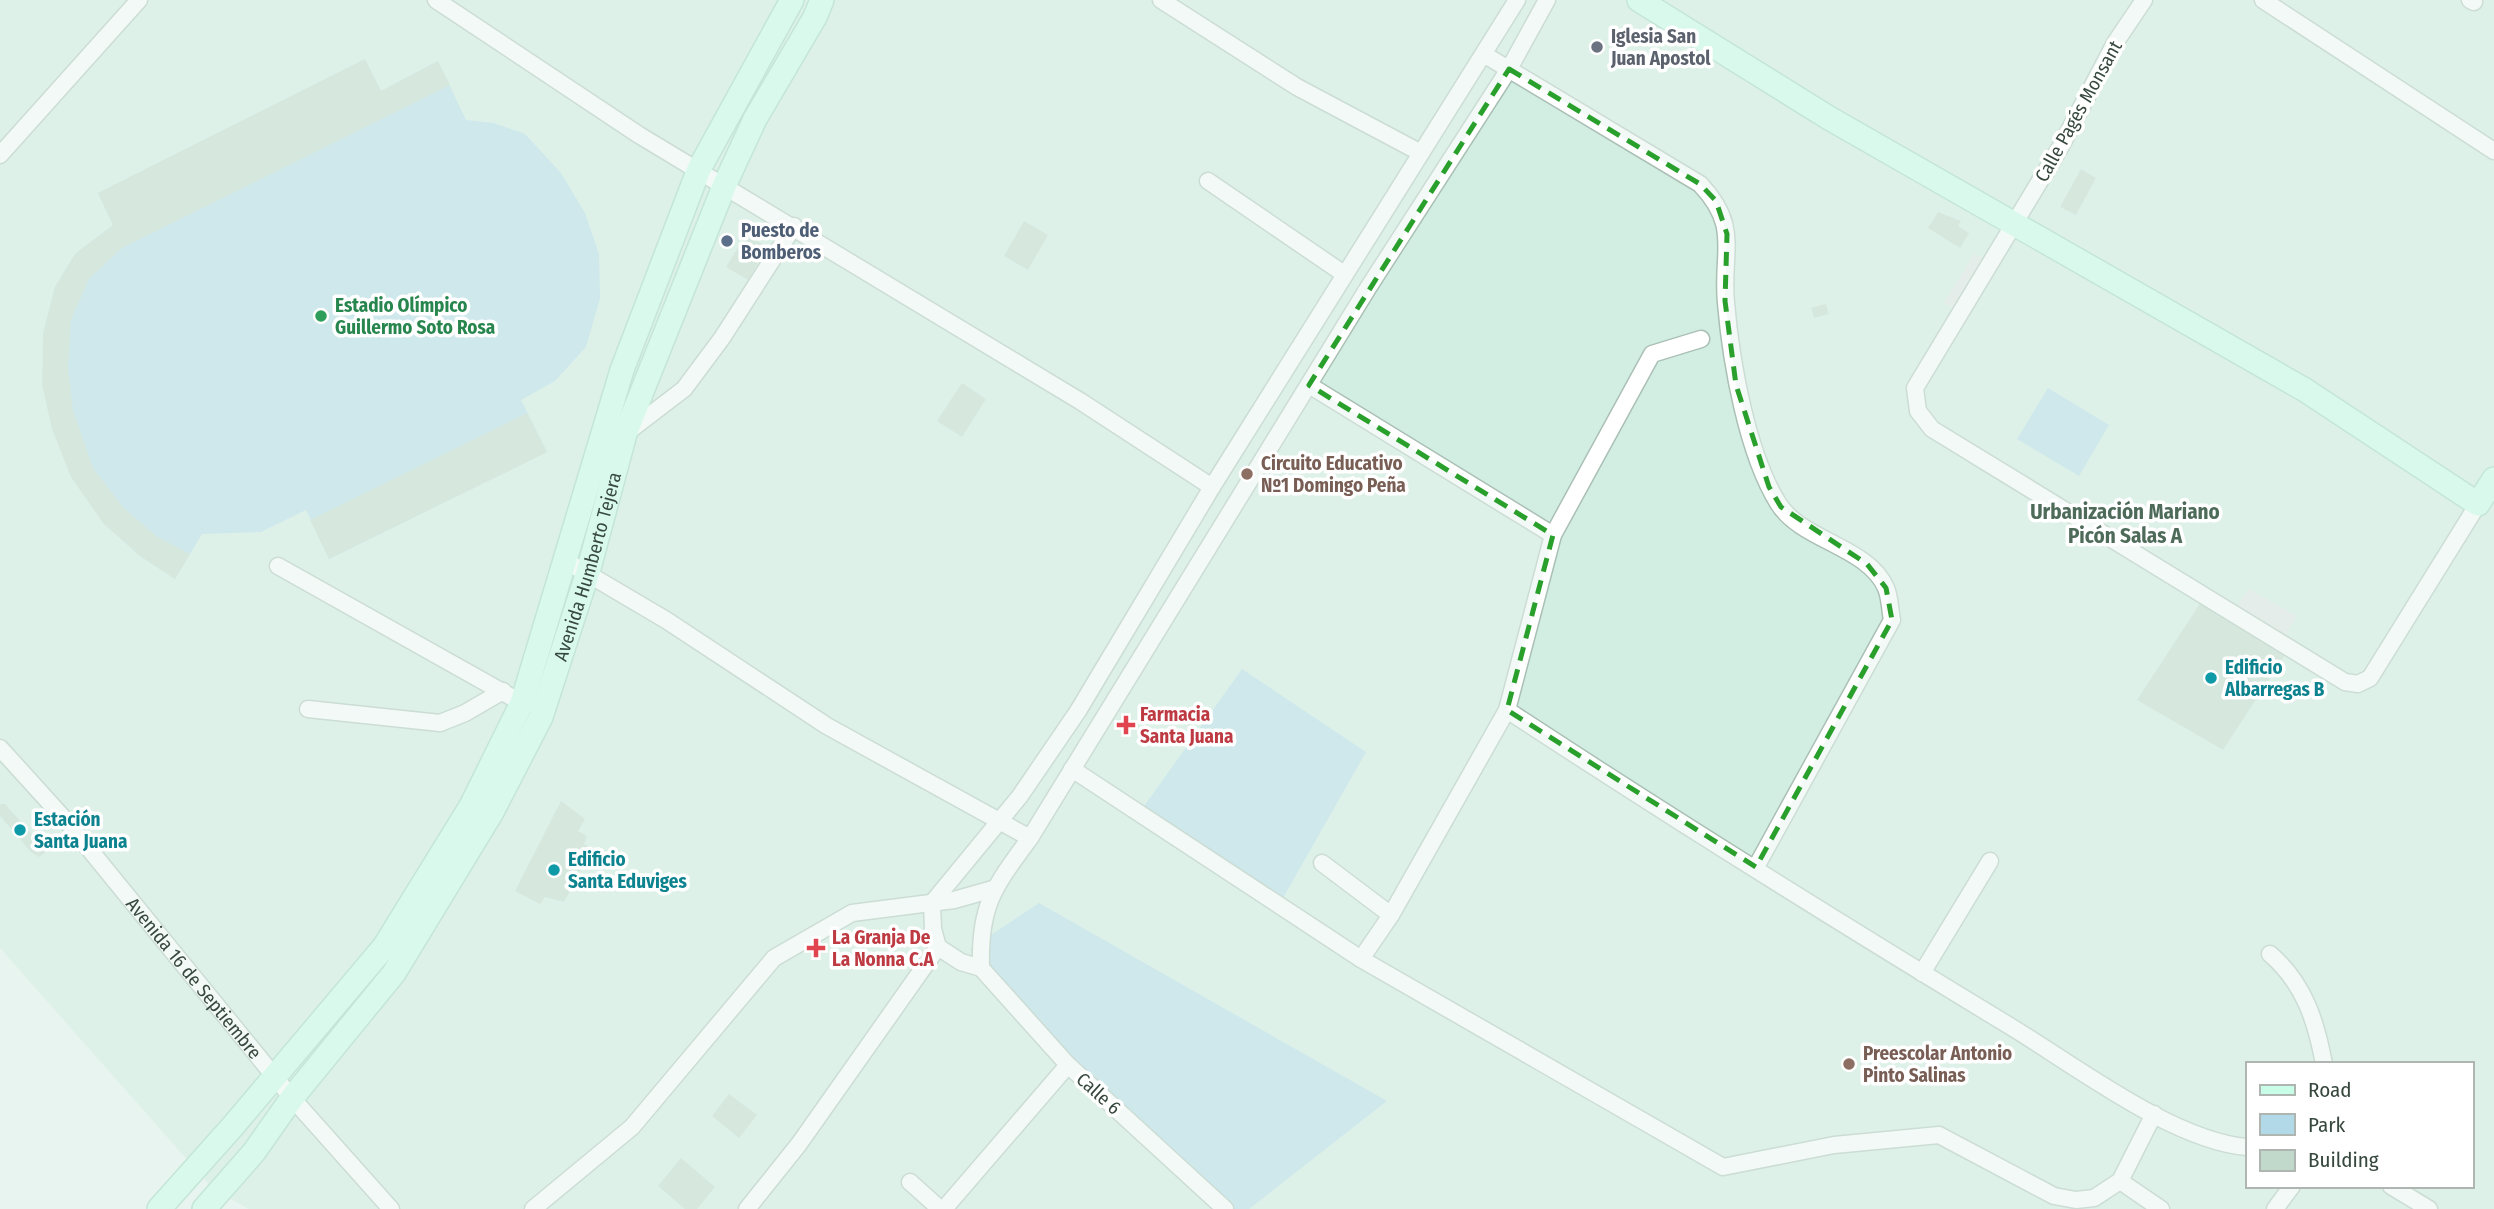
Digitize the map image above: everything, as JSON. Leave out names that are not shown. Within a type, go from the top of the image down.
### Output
[{"type":"street","points":[[0,155],[139,0]]},
{"type":"street","points":[[436,0],[639,135],[725,184],[1080,401],[1212,487]]},
{"type":"street","name":"Avenida Humberto Tejera","points":[[273,1075],[384,947],[471,806],[566,561],[622,370],[699,169],[792,0]]},
{"type":"street","name":"Avenida Humberto Tejera","points":[[292,1098],[394,973],[492,812],[541,717],[588,572],[625,434],[725,184],[755,119],[804,37],[822,0]]},
{"type":"street","points":[[1161,0],[1297,87],[1421,153]]},
{"type":"street","points":[[1517,0],[1212,487],[1078,711],[1000,822],[932,903],[933,929],[938,947],[961,962],[981,968],[980,933],[993,889],[1030,838],[1309,385],[1509,69],[1547,0]]},
{"type":"street","points":[[1639,0],[1829,118],[2305,390],[2478,504],[2494,478]]},
{"type":"street","name":"Calle Pagés Monsant","points":[[2144,0],[2115,43],[2061,146],[1915,388],[1918,411],[1932,429],[2345,682],[2358,684],[2371,678],[2478,504]]},
{"type":"street","points":[[2263,0],[2494,151]]},
{"type":"street","points":[[1485,55],[1700,184],[1716,201],[1724,215],[1727,234],[1725,301],[1736,385],[1769,487],[1780,507],[1812,532],[1867,564],[1886,588],[1892,620],[1756,867]]},
{"type":"street","points":[[1209,181],[1344,274]]},
{"type":"street","points":[[625,434],[684,389],[722,338],[794,226]]},
{"type":"street","points":[[1361,959],[1391,915],[1507,710],[1553,535],[1653,354],[1701,339]]},
{"type":"street","points":[[1309,385],[1553,535]]},
{"type":"street","points":[[566,561],[666,620],[827,726],[1030,838]]},
{"type":"street","points":[[278,566],[512,697]]},
{"type":"street","points":[[308,709],[440,723],[512,697]]},
{"type":"street","points":[[1507,710],[1922,973],[2154,1114],[2216,1142],[2246,1147]]},
{"type":"street","name":"Avenida 16 de Septiembre","points":[[0,748],[68,823],[273,1075],[233,1126],[159,1209]]},
{"type":"street","points":[[1072,769],[1361,959],[1723,1167],[1834,1145],[1939,1135],[2054,1196],[2076,1200],[2094,1198],[2120,1181],[2154,1114]]},
{"type":"street","points":[[1922,973],[1990,861]]},
{"type":"street","points":[[1322,863],[1391,915]]},
{"type":"street","points":[[533,1209],[632,1127],[774,958],[852,913],[932,903],[993,889]]},
{"type":"street","points":[[747,1209],[799,1144],[938,947]]},
{"type":"street","points":[[2270,954],[2289,970],[2315,1019],[2324,1062]]},
{"type":"street","name":"Calle 6","points":[[981,968],[1068,1065],[1225,1209]]},
{"type":"street","points":[[910,1182],[942,1209],[1068,1065]]},
{"type":"street","points":[[273,1075],[391,1209]]},
{"type":"street","points":[[204,1209],[254,1152],[292,1098]]},
{"type":"street","points":[[2120,1181],[2161,1209]]},
{"type":"street","points":[[2275,1209],[2291,1188]]},
{"type":"street","points":[[2394,1188],[2429,1209]]},
{"type":"highlighted area","points":[[1509,69],[1700,184],[1716,201],[1727,234],[1725,301],[1736,385],[1769,487],[1781,507],[1867,564],[1886,588],[1892,620],[1756,867],[1507,710],[1553,535],[1309,385]]},
{"type":"shaded area","name":"Circuito Educativo Nº1 Domingo Peña","points":[[0,0],[2494,0],[2494,1209],[249,1209],[214,1190],[0,948]]},
{"type":"shaded area","points":[[1974,254],[1987,260],[1957,310],[1944,303]]},
{"type":"shaded area","points":[[2249,589],[2297,616],[2281,643],[2232,613]]},
{"type":"green space","name":"Estadio Olímpico Guillermo Soto Rosa","points":[[365,59],[381,91],[438,61],[466,120],[494,123],[525,134],[561,173],[585,213],[599,254],[600,298],[586,347],[555,381],[521,400],[547,452],[329,559],[306,510],[261,532],[202,534],[175,579],[140,556],[103,523],[43,334],[55,287],[75,254],[113,225],[98,193]]},
{"type":"green space","points":[[2048,388],[2109,425],[2079,476],[2017,439]]},
{"type":"green space","points":[[1242,669],[1366,752],[1283,898],[1142,809]]},
{"type":"green space","points":[[1039,903],[1387,1101],[1249,1209],[1225,1209],[1073,1077],[970,949]]},
{"type":"building","points":[[365,59],[381,91],[438,61],[450,85],[122,248],[89,279],[71,320],[68,368],[73,410],[93,468],[123,507],[156,536],[190,554],[175,579],[140,556],[103,523],[71,477],[52,429],[42,385],[43,334],[55,287],[75,254],[113,225],[98,193]]},
{"type":"building","points":[[2081,169],[2096,178],[2076,215],[2060,207]]},
{"type":"building","points":[[1938,212],[1961,221],[1958,226],[1969,233],[1960,248],[1928,228]]},
{"type":"building","points":[[1024,221],[1048,235],[1028,270],[1004,256]]},
{"type":"building","points":[[746,234],[767,247],[748,280],[726,267]]},
{"type":"building","points":[[1826,304],[1829,314],[1814,318],[1811,308]]},
{"type":"building","points":[[962,383],[986,399],[962,437],[937,421]]},
{"type":"building","points":[[527,413],[547,452],[329,559],[310,520]]},
{"type":"building","name":"Edificio Albarregas B","points":[[2201,602],[2285,655],[2223,750],[2137,700]]},
{"type":"building","name":"Edificio Santa Eduviges","points":[[561,801],[585,819],[578,831],[587,836],[584,844],[592,849],[564,902],[545,897],[540,904],[515,891]]},
{"type":"building","name":"Estación Santa Juana","points":[[0,804],[5,804],[41,844],[45,853],[39,857],[31,852],[0,816]]},
{"type":"building","points":[[729,1094],[757,1115],[739,1138],[712,1116]]},
{"type":"building","points":[[681,1158],[715,1187],[697,1209],[685,1209],[658,1186]]},
{"type":"place","name":"Iglesia San Juan Apostol","points":[[1597,47]]},
{"type":"place","name":"Puesto de Bomberos","points":[[727,241]]},
{"type":"place","name":"Estadio Olímpico Guillermo Soto Rosa","points":[[321,316]]},
{"type":"place","name":"Circuito Educativo Nº1 Domingo Peña","points":[[1247,474]]},
{"type":"place","name":"Edificio Albarregas B","points":[[2211,678]]},
{"type":"place","name":"Farmacia Santa Juana","points":[[1126,725]]},
{"type":"place","name":"Estación Santa Juana","points":[[20,830]]},
{"type":"place","name":"Edificio Santa Eduviges","points":[[554,870]]},
{"type":"place","name":"La Granja De La Nonna C.A","points":[[816,948]]},
{"type":"place","name":"Preescolar Antonio Pinto Salinas","points":[[1849,1064]]},
{"type":"district","name":"Urbanización Mariano Picón Salas A","points":[[2125,524]]}]
